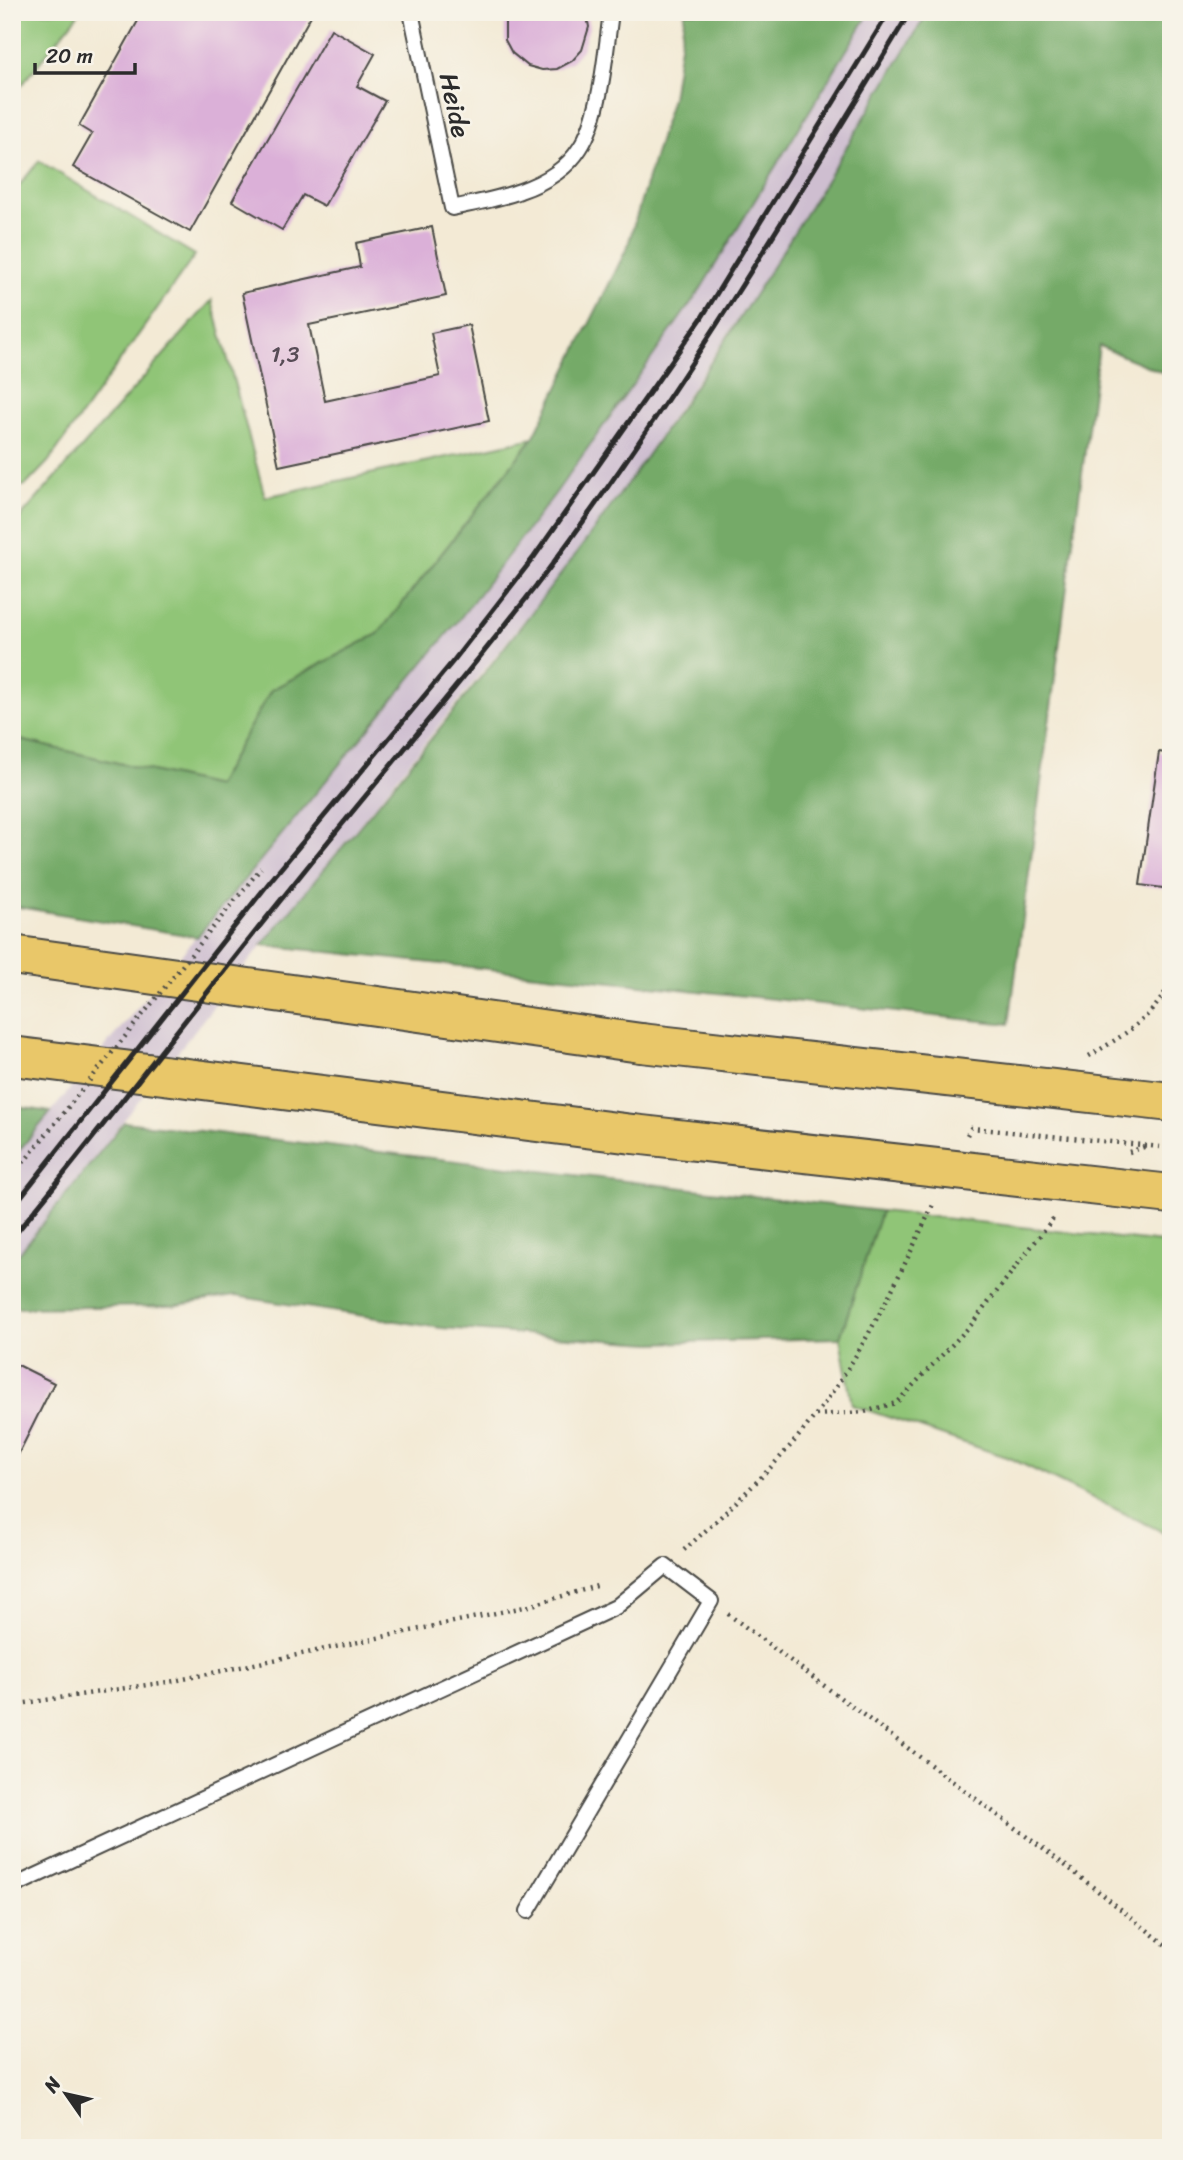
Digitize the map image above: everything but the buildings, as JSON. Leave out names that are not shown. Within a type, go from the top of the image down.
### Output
[{"type":"highway","points":[[12,955],[641,1043],[1171,1102]]},
{"type":"highway","points":[[12,1056],[633,1133],[1171,1194]]},
{"type":"lane","name":"Heide","points":[[411,12],[452,208],[519,192],[539,183],[554,174],[580,148],[593,117],[603,76],[611,12]]},
{"type":"lane","points":[[12,1887],[616,1608],[665,1566],[710,1601],[528,1911]]},
{"type":"path","points":[[12,1175],[261,868]]},
{"type":"path","points":[[1127,1153],[1149,1145]]},
{"type":"path","points":[[665,1566],[732,1507],[816,1415],[842,1377],[896,1282],[932,1208]]},
{"type":"path","points":[[816,1415],[864,1412],[896,1403],[971,1325],[1057,1214]]},
{"type":"path","points":[[12,1705],[174,1681],[529,1606],[603,1584]]},
{"type":"path","points":[[710,1601],[1070,1869],[1171,1949]]},
{"type":"shaded area","points":[[870,12],[928,12],[794,235],[637,469],[557,579],[262,945],[12,1262],[12,1159],[458,621],[555,494],[700,290]]},
{"type":"green space","points":[[12,12],[80,12],[12,97]]},
{"type":"green space","points":[[685,12],[870,12],[700,290],[555,494],[458,621],[197,937],[12,906],[12,738],[216,786],[271,690],[378,634],[533,438],[627,248],[672,98]]},
{"type":"green space","points":[[928,12],[1171,12],[1171,376],[1099,346],[1009,1024],[262,945],[501,652],[637,470],[751,301]]},
{"type":"green space","points":[[39,161],[195,255],[48,462],[26,485],[12,488],[12,194]]},
{"type":"green space","points":[[212,300],[265,497],[533,438],[378,634],[271,690],[216,786],[12,738],[12,527]]},
{"type":"green space","points":[[12,1106],[51,1112],[12,1159]]},
{"type":"green space","points":[[124,1122],[881,1211],[840,1338],[651,1343],[441,1328],[235,1296],[172,1306],[12,1308],[12,1262]]},
{"type":"green space","points":[[881,1211],[1171,1244],[1171,1536],[1012,1459],[852,1405],[840,1338]]},
{"type":"railway","points":[[12,1208],[272,879],[454,660],[534,557],[701,319],[889,12]]},
{"type":"railway","points":[[12,1238],[548,570],[597,503],[690,365],[780,225],[910,12]]}]
